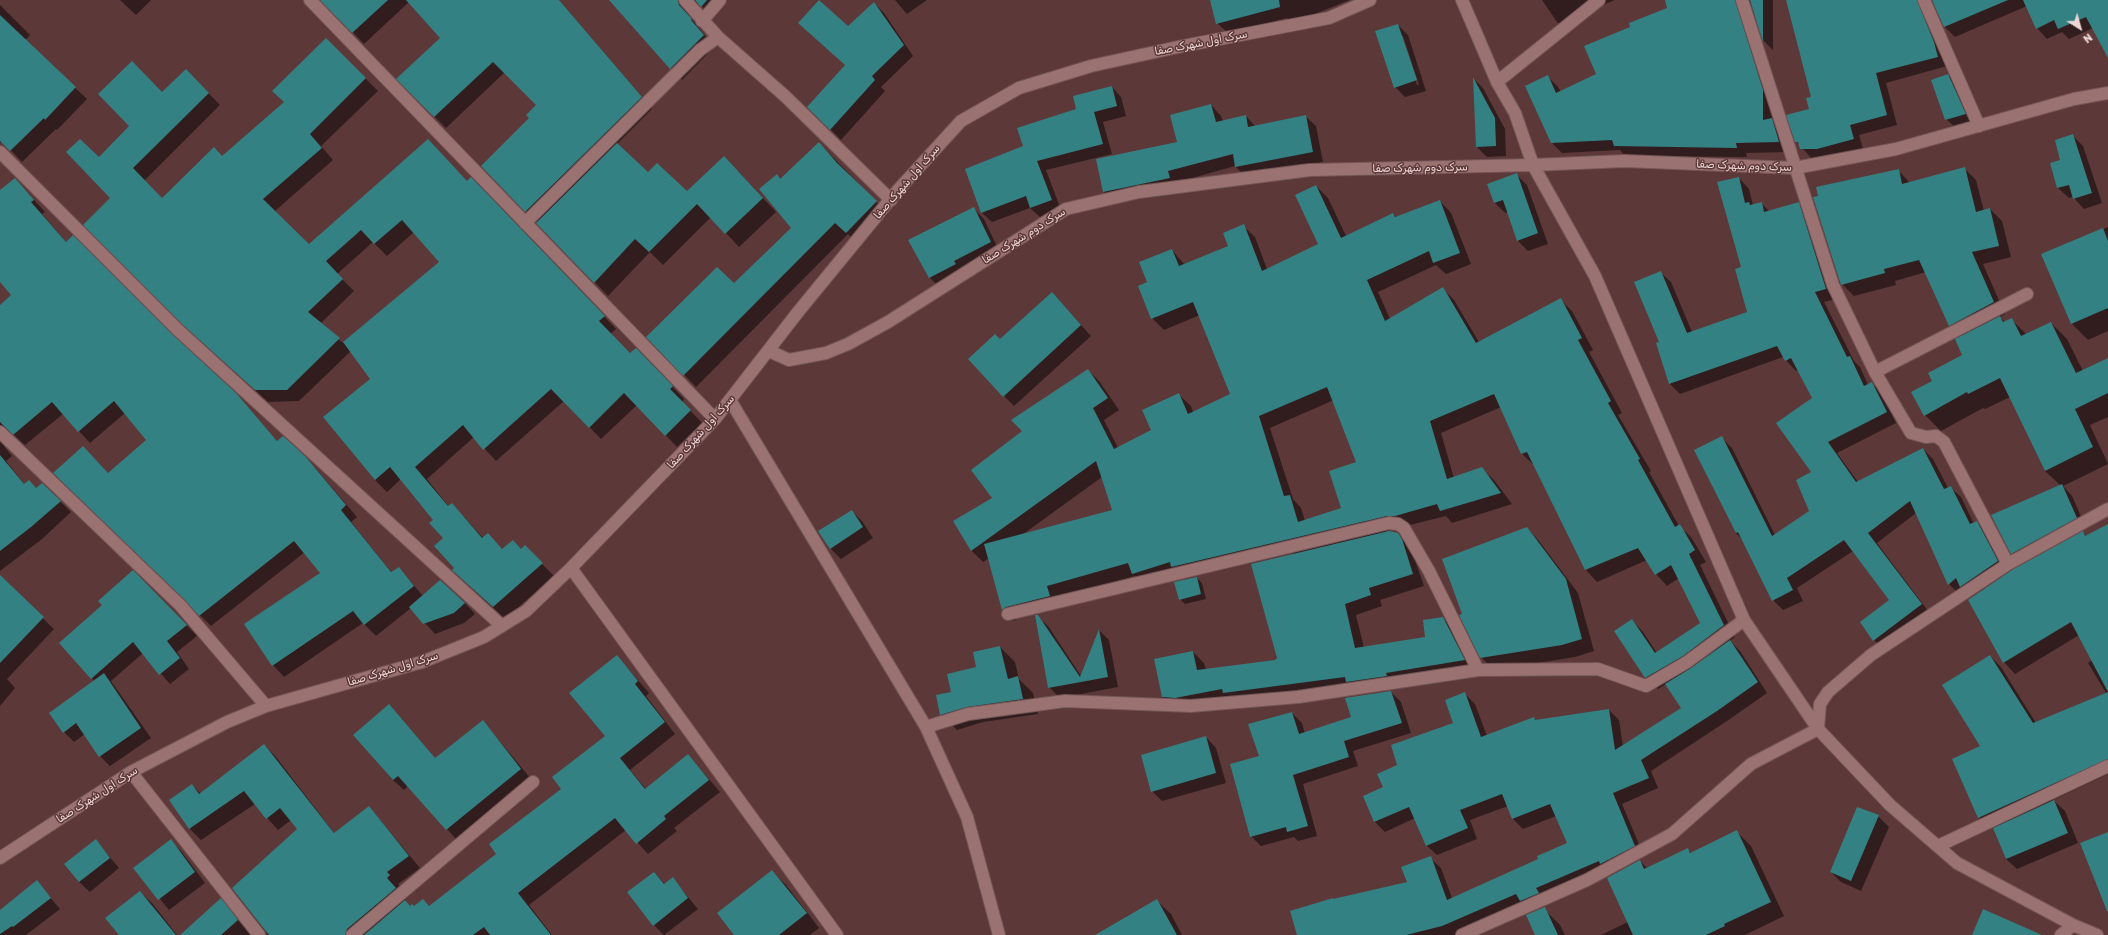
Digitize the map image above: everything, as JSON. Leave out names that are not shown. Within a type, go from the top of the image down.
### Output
[{"type":"street","points":[[310,0],[715,419]]},
{"type":"street","points":[[685,0],[702,21],[718,37],[786,98],[890,200]]},
{"type":"street","points":[[702,21],[720,0]]},
{"type":"street","name":"سرک اول شهرک صفا","points":[[1,855],[131,772],[227,722],[266,706],[422,662],[484,637],[526,611],[571,568],[715,419],[770,351],[798,312],[890,200],[960,121],[1019,88],[1091,66],[1178,47],[1329,18],[1370,0]]},
{"type":"street","points":[[1462,0],[1497,82],[1515,113],[1533,166],[1595,276],[1744,620],[1818,729],[1890,805],[1957,863],[2073,925],[2097,935]]},
{"type":"street","points":[[1497,82],[1599,0]]},
{"type":"street","points":[[1742,0],[1833,285],[1875,372],[1912,433],[1926,436],[1936,436],[1944,442],[2008,564]]},
{"type":"street","points":[[1924,0],[1979,126]]},
{"type":"street","points":[[525,223],[700,50],[718,37]]},
{"type":"street","name":"سرک دوم شهرک صفا","points":[[770,351],[789,360],[826,353],[848,344],[888,322],[1066,209],[1139,192],[1310,170],[1533,166],[1625,161],[1795,168],[1896,149],[2074,99],[2108,94]]},
{"type":"street","points":[[0,152],[178,330],[502,626]]},
{"type":"street","points":[[1875,372],[2027,294]]},
{"type":"street","points":[[730,400],[926,727],[967,817],[999,935]]},
{"type":"street","points":[[0,432],[181,606],[266,706]]},
{"type":"street","points":[[1818,729],[1820,704],[1828,692],[1871,655],[2008,564],[2108,509]]},
{"type":"street","points":[[1008,614],[1389,524],[1398,524],[1404,528],[1429,572],[1478,670]]},
{"type":"street","points":[[571,568],[837,935]]},
{"type":"street","points":[[926,727],[968,714],[1066,701],[1191,706],[1298,697],[1478,670],[1598,669],[1646,686],[1687,662],[1744,620]]},
{"type":"street","points":[[1462,935],[1587,880],[1672,834],[1751,764],[1818,729]]},
{"type":"street","points":[[1938,846],[2108,766]]},
{"type":"street","points":[[131,772],[259,935]]},
{"type":"street","points":[[352,935],[533,782]]},
{"type":"street","points":[[2061,935],[2073,925]]},
{"type":"building","points":[[320,0],[388,0],[352,33]]},
{"type":"building","points":[[406,0],[559,0],[642,97],[525,212],[481,166],[529,118],[526,115],[536,105],[493,62],[434,117],[396,79],[440,38]]},
{"type":"building","points":[[609,0],[678,0],[679,5],[704,35],[670,69]]},
{"type":"building","points":[[695,0],[707,0],[701,7]]},
{"type":"building","points":[[819,0],[848,26],[874,2],[904,45],[872,76],[875,80],[830,130],[807,107],[845,65],[798,23]]},
{"type":"building","points":[[1210,0],[1279,0],[1280,7],[1216,24]]},
{"type":"building","points":[[1665,0],[1735,0],[1763,90],[1763,120],[1772,118],[1779,142],[1736,143],[1737,148],[1614,146],[1612,140],[1551,143],[1525,86],[1548,75],[1556,93],[1596,74],[1584,46],[1630,27],[1629,23],[1667,8]]},
{"type":"building","points":[[1750,0],[1763,0],[1763,42]]},
{"type":"building","points":[[1786,0],[1917,0],[1934,42],[1938,57],[1876,73],[1887,115],[1850,125],[1854,139],[1817,149],[1800,149],[1798,142],[1795,142],[1786,115],[1809,109],[1806,98],[1811,97]]},
{"type":"building","points":[[1932,0],[2008,0],[1944,27]]},
{"type":"building","points":[[2023,0],[2108,0],[2108,58],[2086,17],[2058,29],[2054,20],[2036,29]]},
{"type":"building","points":[[0,15],[76,87],[45,120],[44,118],[10,151],[0,141]]},
{"type":"building","points":[[1398,24],[1417,80],[1394,88],[1375,31]]},
{"type":"building","points":[[326,38],[366,78],[310,134],[322,148],[263,199],[309,244],[428,139],[467,181],[471,177],[605,316],[599,321],[630,353],[636,348],[673,386],[670,389],[691,410],[665,436],[624,393],[589,428],[551,389],[483,450],[463,425],[415,467],[448,506],[452,503],[482,538],[488,533],[502,549],[513,540],[521,549],[525,545],[543,563],[493,607],[452,570],[454,568],[434,546],[443,538],[429,523],[433,520],[390,467],[375,480],[323,417],[370,379],[343,342],[439,262],[402,220],[374,244],[361,230],[326,261],[343,279],[308,312],[340,338],[287,390],[255,390],[183,325],[83,225],[110,198],[66,152],[80,139],[99,157],[129,126],[98,94],[132,61],[162,92],[186,69],[209,93],[133,168],[162,198],[214,147],[222,156],[284,102],[272,91]]},
{"type":"building","points":[[1948,74],[1966,114],[1945,120],[1931,80]]},
{"type":"building","points":[[1473,77],[1495,118],[1496,146],[1476,147]]},
{"type":"building","points":[[1112,86],[1117,106],[1094,112],[1103,144],[1037,161],[1052,200],[1030,208],[1026,196],[981,213],[965,169],[1023,146],[1017,128],[1076,109],[1073,96]]},
{"type":"building","points":[[1211,104],[1216,122],[1246,115],[1248,127],[1306,115],[1313,152],[1235,167],[1233,154],[1168,171],[1170,178],[1103,192],[1096,159],[1177,142],[1170,115]]},
{"type":"building","points":[[2073,134],[2092,193],[2073,199],[2069,185],[2057,188],[2050,163],[2060,160],[2055,140]]},
{"type":"building","points":[[819,142],[837,163],[877,201],[846,233],[835,223],[683,376],[646,337],[717,267],[734,283],[791,228],[759,189],[777,174],[780,179]]},
{"type":"building","points":[[617,143],[648,172],[657,163],[687,191],[724,156],[763,198],[725,234],[697,204],[649,252],[635,239],[594,283],[536,223]]},
{"type":"building","points":[[1965,167],[1976,212],[1990,208],[1999,246],[1972,252],[1994,302],[1949,326],[1919,260],[1884,269],[1885,273],[1841,285],[1813,197],[1818,196],[1816,187],[1899,169],[1902,184]]},
{"type":"building","points":[[1517,173],[1538,233],[1517,241],[1503,200],[1494,203],[1487,184]]},
{"type":"building","points":[[1739,177],[1745,203],[1749,202],[1750,205],[1762,202],[1764,212],[1799,202],[1826,289],[1815,292],[1847,357],[1850,356],[1864,386],[1872,382],[1887,412],[1828,442],[1856,482],[1923,448],[1944,489],[1951,486],[1970,524],[1977,521],[1998,561],[1960,587],[1956,578],[1948,585],[1910,501],[1868,533],[1922,604],[1873,641],[1860,622],[1889,600],[1844,540],[1787,578],[1793,590],[1772,601],[1738,532],[1736,533],[1694,450],[1722,436],[1772,536],[1809,511],[1796,480],[1811,472],[1776,423],[1812,398],[1791,358],[1785,361],[1777,346],[1669,384],[1656,343],[1659,342],[1634,282],[1661,271],[1687,333],[1747,312],[1735,269],[1741,267],[1717,182]]},
{"type":"building","points":[[15,178],[34,200],[31,202],[66,242],[73,235],[173,335],[236,393],[277,441],[283,436],[305,456],[346,505],[341,510],[391,572],[399,567],[414,586],[364,625],[353,611],[272,666],[244,624],[320,573],[294,541],[199,616],[186,601],[53,473],[83,446],[108,473],[146,440],[114,401],[78,432],[52,402],[13,435],[0,422],[0,305],[11,295],[0,282],[0,190]]},
{"type":"building","points":[[1316,185],[1341,238],[1393,213],[1395,217],[1440,200],[1460,253],[1433,263],[1429,251],[1367,280],[1385,321],[1443,287],[1476,343],[1561,298],[1582,338],[1578,340],[1611,401],[1608,403],[1640,459],[1638,460],[1675,527],[1680,524],[1695,550],[1689,554],[1724,625],[1683,656],[1645,678],[1614,631],[1632,619],[1655,653],[1700,623],[1671,565],[1655,575],[1638,548],[1585,570],[1527,452],[1521,454],[1494,394],[1430,421],[1447,479],[1482,467],[1501,493],[1440,511],[1437,504],[1395,516],[1387,516],[1171,567],[1170,562],[1132,574],[1128,563],[1047,586],[1050,596],[1006,607],[1002,610],[984,544],[1112,510],[1096,461],[971,551],[953,521],[992,498],[971,470],[1022,431],[1011,420],[1088,369],[1108,398],[1093,408],[1114,449],[1151,430],[1142,410],[1179,393],[1188,414],[1230,394],[1193,302],[1151,319],[1138,286],[1147,282],[1139,262],[1172,249],[1179,266],[1228,246],[1223,233],[1244,224],[1262,271],[1318,244],[1295,195]],"holes":[[[1327,387],[1356,462],[1329,471],[1341,508],[1298,522],[1290,495],[1284,496],[1259,416]]]},
{"type":"building","points":[[974,207],[991,242],[954,261],[956,264],[929,278],[908,240]]},
{"type":"building","points":[[2103,228],[2108,241],[2108,308],[2071,324],[2041,254]]},
{"type":"building","points":[[1052,292],[1081,325],[1003,397],[968,359],[995,334],[1000,339]]},
{"type":"building","points":[[2000,316],[2003,322],[2012,318],[2021,336],[2051,322],[2076,373],[2108,358],[2108,393],[2075,409],[2093,447],[2045,471],[2000,378],[1968,394],[1967,392],[1924,416],[1911,392],[1932,381],[1928,373],[1962,355],[1955,339]]},
{"type":"building","points":[[0,455],[24,484],[29,480],[36,488],[42,483],[61,501],[0,551]]},
{"type":"building","points":[[2062,484],[2077,518],[2011,554],[1991,515]]},
{"type":"building","points":[[852,510],[863,527],[830,549],[818,531]]},
{"type":"building","points":[[2108,524],[2108,692],[2071,622],[2003,663],[1968,600],[2012,570],[2083,531],[2085,536]]},
{"type":"building","points":[[1527,527],[1566,579],[1582,639],[1562,645],[1480,658],[1459,615],[1462,614],[1442,559]]},
{"type":"building","points":[[1389,531],[1398,533],[1402,539],[1413,574],[1369,588],[1371,595],[1345,604],[1355,648],[1425,637],[1423,620],[1443,617],[1465,660],[1386,673],[1387,676],[1346,682],[1345,677],[1223,693],[1222,689],[1175,698],[1162,697],[1154,659],[1193,651],[1197,670],[1275,660],[1277,658],[1251,564]]},
{"type":"building","points":[[133,570],[187,625],[167,641],[180,658],[159,675],[133,642],[91,679],[59,643],[102,605],[98,601]]},
{"type":"building","points":[[0,575],[44,617],[0,663]]},
{"type":"building","points":[[1197,577],[1201,594],[1179,600],[1174,582]]},
{"type":"building","points":[[440,580],[465,603],[454,613],[423,624],[409,607]]},
{"type":"building","points":[[1035,615],[1038,615],[1080,677],[1099,629],[1108,677],[1048,688]]},
{"type":"building","points":[[1730,640],[1758,682],[1717,711],[1641,760],[1649,778],[1613,793],[1635,846],[1600,864],[1599,861],[1536,888],[1539,893],[1520,901],[1516,894],[1442,926],[1406,935],[1297,935],[1290,911],[1333,898],[1407,882],[1401,867],[1431,856],[1447,900],[1538,859],[1537,856],[1567,843],[1550,804],[1512,819],[1502,794],[1460,810],[1468,828],[1426,846],[1409,807],[1374,822],[1363,796],[1383,787],[1377,774],[1397,765],[1391,745],[1453,723],[1445,700],[1465,692],[1481,737],[1534,717],[1535,720],[1609,709],[1615,750],[1681,708],[1665,684],[1691,668]]},
{"type":"building","points":[[1000,646],[1008,679],[1018,676],[1023,699],[967,707],[940,715],[936,695],[951,692],[947,674],[976,667],[973,652]]},
{"type":"building","points":[[617,655],[638,681],[635,684],[665,722],[620,758],[645,789],[688,754],[709,780],[664,816],[666,819],[636,844],[615,818],[518,893],[551,935],[490,935],[484,927],[473,935],[364,935],[405,900],[410,906],[412,904],[414,906],[423,899],[429,906],[496,854],[489,844],[561,789],[552,777],[605,736],[569,693]]},
{"type":"building","points":[[1990,655],[2033,723],[2108,692],[2108,759],[1978,818],[1952,759],[1980,746],[1942,685]]},
{"type":"building","points":[[104,673],[141,728],[99,757],[76,723],[63,733],[49,713]]},
{"type":"building","points":[[1391,691],[1402,723],[1344,741],[1349,757],[1293,775],[1308,826],[1287,832],[1286,827],[1250,837],[1230,764],[1259,756],[1248,724],[1292,712],[1299,734],[1351,717],[1345,698]]},
{"type":"building","points":[[389,704],[435,758],[483,720],[521,769],[446,830],[398,776],[393,780],[353,735]]},
{"type":"building","points":[[1206,736],[1216,773],[1151,792],[1141,755]]},
{"type":"building","points":[[264,744],[334,833],[369,806],[409,856],[387,872],[390,875],[387,878],[396,888],[347,929],[345,935],[269,935],[232,888],[297,829],[280,808],[266,819],[244,791],[189,829],[169,800],[192,784],[199,794]]},
{"type":"building","points":[[2054,800],[2068,833],[2006,859],[1993,828]]},
{"type":"building","points":[[1857,807],[1879,815],[1851,881],[1830,872]]},
{"type":"building","points":[[1737,830],[1771,902],[1724,924],[1725,926],[1706,935],[1633,935],[1607,878],[1640,860],[1644,869],[1688,848],[1690,853]]},
{"type":"building","points":[[2108,832],[2108,911],[2107,911],[2080,843]]},
{"type":"building","points":[[96,839],[110,858],[79,882],[64,864]]},
{"type":"building","points":[[171,839],[195,872],[158,900],[133,868]]},
{"type":"building","points":[[772,870],[807,913],[779,935],[734,935],[717,913]]},
{"type":"building","points":[[654,872],[664,884],[673,877],[688,898],[653,926],[627,892]]},
{"type":"building","points":[[37,880],[51,898],[13,927],[12,926],[0,934],[0,910]]},
{"type":"building","points":[[140,891],[176,935],[119,935],[105,918]]},
{"type":"building","points":[[221,898],[238,920],[221,935],[180,935]]},
{"type":"building","points":[[1157,899],[1177,935],[1095,935]]},
{"type":"building","points":[[1545,907],[1558,935],[1535,935],[1526,915]]},
{"type":"building","points":[[1983,909],[2042,935],[1972,935]]}]
